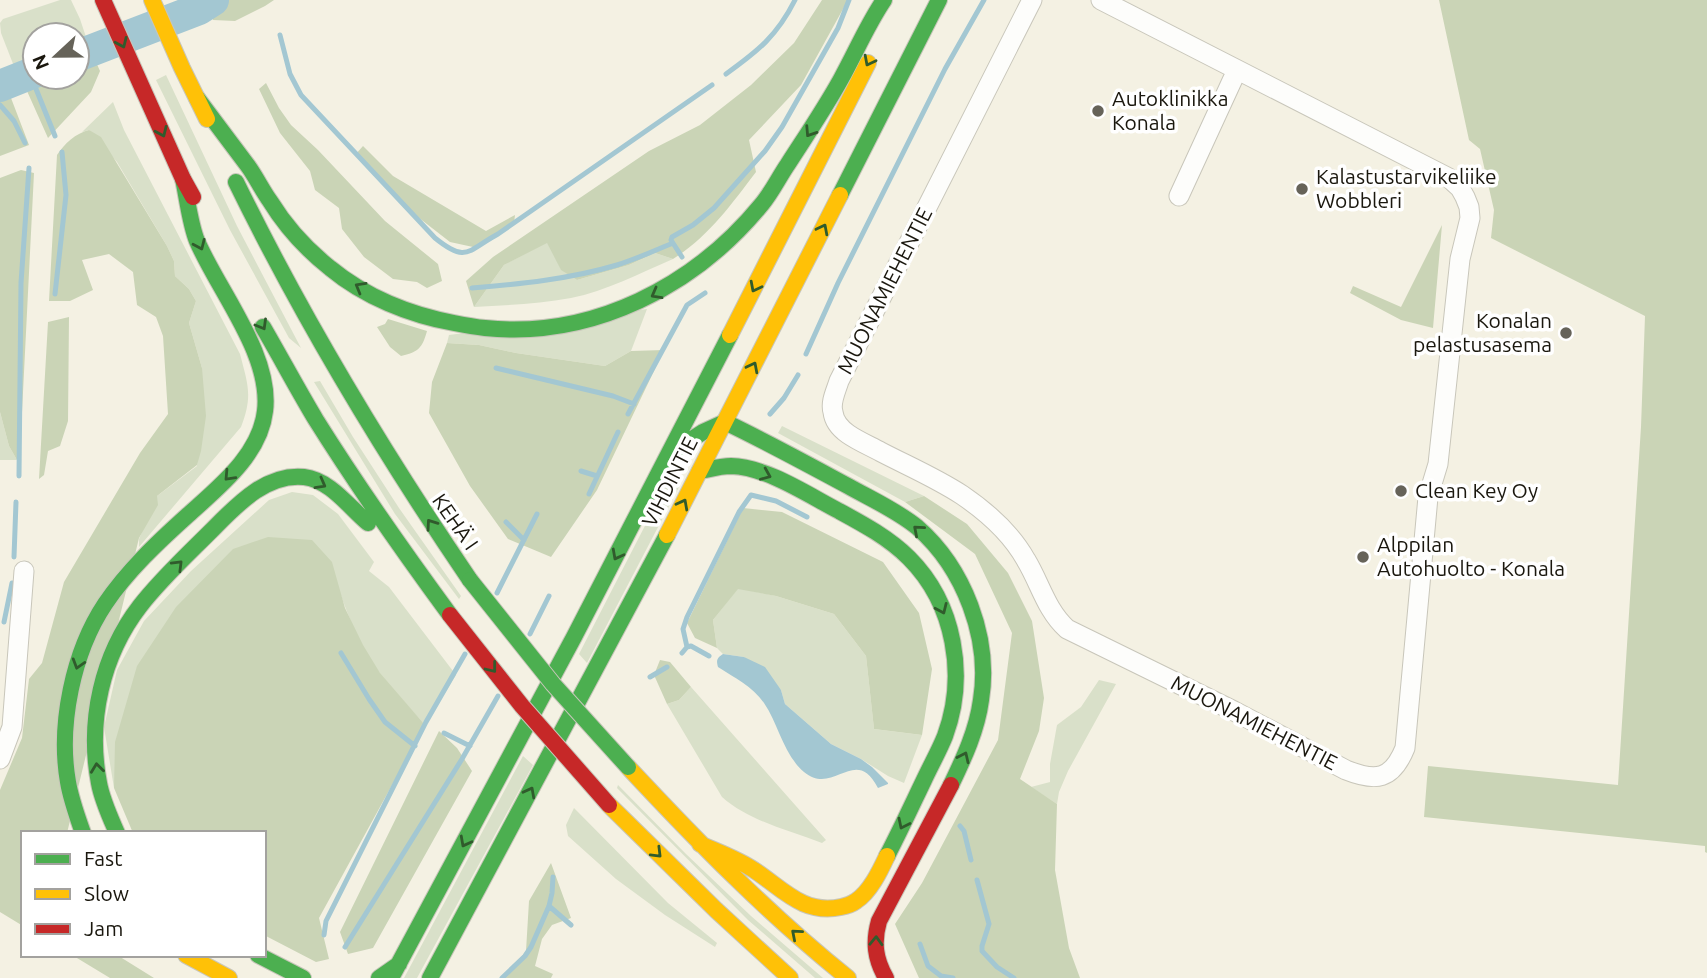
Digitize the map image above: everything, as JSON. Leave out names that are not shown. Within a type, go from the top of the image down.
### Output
[{"type":"main road","points":[[103,0],[183,179],[208,226]]},
{"type":"main road","name":"KEHÄ I","points":[[152,0],[257,226],[320,345],[416,503],[470,580],[553,684],[700,844],[787,927],[848,978]]},
{"type":"main road","points":[[197,98],[295,234],[318,259],[359,288],[393,306],[466,327],[527,330],[554,328],[613,314],[643,301],[712,257],[763,203],[812,129],[884,0]]},
{"type":"main road","name":"VIHDINTIE","points":[[395,971],[696,404],[899,0]]},
{"type":"main road","name":"VIHDINTIE","points":[[430,978],[688,495],[939,0]]},
{"type":"main road","points":[[82,831],[66,767],[67,716],[75,670],[92,626],[106,603],[134,570],[248,455],[261,429],[266,407],[264,376],[259,359],[196,239],[183,179]]},
{"type":"main road","points":[[259,319],[321,427],[402,549],[522,706],[608,805],[790,978]]},
{"type":"main road","points":[[670,454],[703,432],[725,422],[776,446],[896,512],[923,533],[946,559],[972,606],[979,633],[984,674],[977,724],[948,790],[879,921],[874,948],[877,962],[886,978]]},
{"type":"main road","points":[[700,471],[731,466],[751,469],[851,517],[909,558],[925,576],[947,619],[953,639],[956,683],[951,718],[944,739],[886,859],[857,901],[841,908],[817,909],[794,899],[752,868],[700,844]]},
{"type":"main road","points":[[116,831],[99,783],[96,754],[98,702],[112,654],[131,618],[152,592],[229,513],[272,482],[303,477],[329,486],[354,513],[402,549]]},
{"type":"main road","points":[[190,957],[229,978]]},
{"type":"main road","points":[[262,957],[303,978]]},
{"type":"main road","points":[[379,978],[395,971]]},
{"type":"street","name":"MUONAMIEHENTIE","points":[[1032,0],[839,381],[832,405],[836,421],[849,435],[948,486],[992,518],[1025,557],[1049,607],[1067,629],[1234,711],[1346,770],[1371,778],[1382,776],[1396,765],[1405,748],[1427,497],[1438,464],[1460,259],[1469,207],[1460,188],[1449,178],[1237,70]]},
{"type":"street","points":[[1101,0],[1237,70],[1179,196]]},
{"type":"street","points":[[0,759],[12,727],[24,571]]},
{"type":"green space","points":[[60,0],[71,0],[81,21],[21,21],[21,72],[17,74],[1,33],[0,23],[3,19]]},
{"type":"green space","points":[[207,0],[274,0],[235,21],[213,20]]},
{"type":"green space","points":[[822,0],[848,0],[801,85],[749,140],[756,172],[718,220],[698,240],[673,259],[655,253],[629,265],[577,280],[561,270],[547,243],[504,265],[474,307],[466,281],[493,257],[649,151],[700,125],[751,85],[794,43]]},
{"type":"green space","points":[[1439,0],[1707,0],[1707,853],[1705,846],[1424,817],[1428,766],[1618,785],[1641,427],[1645,316],[1491,238],[1494,210],[1480,149],[1469,140]]},
{"type":"green space","points":[[95,60],[100,71],[91,92],[48,138],[27,91],[91,91],[91,62]]},
{"type":"green space","points":[[166,75],[237,226],[301,348],[289,338],[230,230],[156,80]]},
{"type":"green space","points":[[0,76],[29,145],[0,156]]},
{"type":"green space","points":[[266,83],[291,125],[385,221],[438,264],[442,281],[427,288],[417,282],[393,279],[364,257],[342,229],[339,208],[315,190],[310,171],[280,133],[259,89]]},
{"type":"green space","points":[[113,102],[124,130],[240,354],[248,390],[247,407],[241,427],[139,547],[139,539],[157,496],[197,466],[202,368],[189,323],[196,301],[189,289],[175,276],[174,261],[167,246],[117,162],[89,130],[82,132]]},
{"type":"green space","points":[[89,130],[101,137],[167,246],[174,261],[175,276],[189,289],[196,301],[189,323],[202,368],[206,416],[197,465],[157,496],[158,505],[139,538],[67,831],[21,831],[21,925],[0,912],[0,790],[22,738],[29,679],[42,663],[64,582],[140,453],[168,414],[163,336],[156,317],[137,305],[133,272],[109,254],[82,260],[93,290],[70,301],[49,301],[57,155],[80,134]]},
{"type":"green space","points":[[363,146],[393,176],[486,231],[515,215],[514,223],[473,247],[450,242],[414,214],[355,155]]},
{"type":"green space","points":[[21,170],[34,173],[20,452],[17,460],[9,446],[0,412],[0,178]]},
{"type":"green space","points":[[1442,225],[1433,328],[1401,320],[1350,293],[1353,286],[1401,307]]},
{"type":"green space","points":[[547,242],[561,269],[577,280],[629,265],[655,253],[673,259],[584,295],[547,302],[474,307],[504,265]]},
{"type":"green space","points":[[647,309],[631,351],[605,366],[479,345],[447,343],[449,335]]},
{"type":"green space","points":[[69,317],[68,421],[60,446],[48,451],[44,475],[39,479],[48,322]]},
{"type":"green space","points":[[388,319],[427,331],[418,349],[401,356],[390,347],[377,327],[385,324]]},
{"type":"green space","points":[[447,343],[479,345],[605,366],[631,351],[664,350],[597,490],[551,557],[508,539],[470,486],[429,413],[432,382]]},
{"type":"green space","points":[[320,381],[399,508],[461,596],[459,599],[395,514],[314,382]]},
{"type":"green space","points":[[0,412],[9,446],[17,460],[0,460]]},
{"type":"green space","points":[[782,426],[924,496],[905,502],[778,433]]},
{"type":"green space","points":[[668,481],[679,487],[587,663],[579,654]]},
{"type":"green space","points":[[292,492],[313,495],[338,514],[374,562],[369,571],[389,587],[456,675],[425,725],[374,665],[357,634],[339,590],[114,788],[104,727],[117,670],[144,621],[191,571],[269,500]]},
{"type":"green space","points":[[924,496],[967,524],[1008,573],[1032,621],[1044,698],[1039,731],[1020,779],[1057,804],[1055,870],[1069,948],[1080,978],[919,978],[895,924],[922,883],[998,740],[1012,633],[975,554],[905,502]]},
{"type":"green space","points":[[743,508],[782,512],[883,562],[919,613],[932,669],[922,735],[874,729],[866,656],[834,614],[776,596],[738,589],[713,620],[717,648],[695,638],[687,623]]},
{"type":"green space","points":[[268,537],[312,540],[332,562],[345,608],[380,673],[425,725],[319,918],[329,959],[316,962],[266,936],[266,831],[132,831],[114,788],[115,742],[137,666],[176,607],[233,549]]},
{"type":"green space","points":[[738,588],[776,596],[834,614],[866,656],[874,729],[922,735],[904,783],[831,744],[785,704],[781,690],[744,657],[723,654],[717,648],[713,620]]},
{"type":"green space","points":[[660,660],[670,662],[691,687],[679,700],[667,704],[654,675]]},
{"type":"green space","points":[[1099,680],[1116,684],[1068,771],[1057,804],[1031,787],[1050,782],[1050,764],[1057,725],[1081,707]]},
{"type":"green space","points":[[691,687],[826,840],[822,843],[769,824],[722,797],[667,704],[679,700]]},
{"type":"green space","points":[[439,731],[457,748],[472,771],[373,948],[348,954],[340,932]]},
{"type":"green space","points":[[523,756],[533,765],[417,978],[404,978]]},
{"type":"green space","points":[[618,785],[751,916],[823,978],[815,978],[748,920],[617,788]]},
{"type":"green space","points":[[574,808],[668,903],[717,943],[715,947],[616,879],[568,836],[566,825]]},
{"type":"green space","points":[[551,863],[571,918],[552,925],[542,939],[535,966],[553,974],[551,978],[500,978],[508,974],[526,951],[529,901]]},
{"type":"green space","points":[[75,957],[120,957],[154,978],[110,978]]},
{"type":"water","points":[[723,654],[744,657],[765,667],[781,690],[785,704],[831,744],[872,767],[888,784],[878,788],[861,770],[852,770],[825,779],[815,778],[804,772],[791,757],[764,703],[743,683],[718,667],[718,659]]},
{"type":"waterway","points":[[91,51],[199,9],[213,0]]},
{"type":"waterway","points":[[726,74],[766,42],[781,24],[795,0]]},
{"type":"waterway","points":[[682,257],[671,240],[672,237],[714,208],[765,151],[782,127],[838,28],[849,0]]},
{"type":"waterway","points":[[806,354],[838,283],[945,69],[984,0]]},
{"type":"waterway","points":[[280,35],[290,74],[301,95],[435,238],[454,251],[461,252],[467,252],[498,234],[712,85]]},
{"type":"waterway","points":[[0,86],[21,78]]},
{"type":"waterway","points":[[37,91],[55,136]]},
{"type":"waterway","points":[[0,105],[14,121],[25,143]]},
{"type":"waterway","points":[[55,294],[66,195],[62,152]]},
{"type":"waterway","points":[[19,476],[21,283],[29,168]]},
{"type":"waterway","points":[[472,288],[527,283],[599,270],[673,243]]},
{"type":"waterway","points":[[628,414],[687,305],[705,293]]},
{"type":"waterway","points":[[496,368],[613,396],[634,404]]},
{"type":"waterway","points":[[770,414],[798,375]]},
{"type":"waterway","points":[[589,494],[618,432]]},
{"type":"waterway","points":[[581,471],[597,476]]},
{"type":"waterway","points":[[687,647],[683,629],[687,617],[739,512],[751,495],[776,501],[807,517]]},
{"type":"waterway","points":[[14,557],[16,502]]},
{"type":"waterway","points":[[497,593],[537,514]]},
{"type":"waterway","points":[[506,522],[524,540]]},
{"type":"waterway","points":[[4,622],[12,583]]},
{"type":"waterway","points":[[530,634],[549,596]]},
{"type":"waterway","points":[[682,653],[691,646],[709,656]]},
{"type":"waterway","points":[[341,653],[385,722],[415,746]]},
{"type":"waterway","points":[[324,935],[326,921],[426,722],[465,654]]},
{"type":"waterway","points":[[650,677],[667,667]]},
{"type":"waterway","points":[[345,947],[498,696]]},
{"type":"waterway","points":[[444,733],[470,746]]},
{"type":"waterway","points":[[960,826],[964,831],[971,860]]},
{"type":"waterway","points":[[502,978],[531,947],[549,906],[553,877]]},
{"type":"waterway","points":[[977,880],[989,924],[982,951],[997,967],[1014,978]]},
{"type":"waterway","points":[[549,906],[571,925]]},
{"type":"waterway","points":[[920,944],[928,966],[941,976],[953,978]]},
{"type":"traffic: fast","points":[[197,98],[248,166],[290,229],[321,261],[358,288],[405,310],[437,320],[485,328],[525,329],[564,325],[639,301],[706,260],[735,233],[772,189],[835,90],[884,0]]},
{"type":"traffic: fast","points":[[840,195],[939,0]]},
{"type":"traffic: fast","points":[[82,831],[68,782],[65,737],[71,690],[84,644],[105,604],[133,568],[225,481],[247,456],[262,427],[265,411],[265,390],[260,368],[242,324],[197,241],[183,179]]},
{"type":"traffic: fast","points":[[236,182],[289,285],[346,385],[470,580]]},
{"type":"traffic: fast","points":[[263,327],[332,445],[450,615]]},
{"type":"traffic: fast","points":[[391,978],[574,637],[730,335]]},
{"type":"traffic: fast","points":[[669,454],[703,432],[725,422],[892,510],[917,527],[934,544],[961,583],[978,629],[982,653],[983,676],[979,711],[969,744],[951,785]]},
{"type":"traffic: fast","points":[[700,471],[727,466],[745,468],[773,476],[801,490],[893,544],[925,576],[937,597],[946,619],[955,665],[952,713],[945,736],[887,856]]},
{"type":"traffic: fast","points":[[116,831],[99,783],[95,736],[97,713],[107,667],[116,646],[148,596],[230,512],[252,494],[276,480],[304,477],[322,483],[368,523]]},
{"type":"traffic: fast","points":[[430,978],[667,535]]},
{"type":"traffic: fast","points":[[470,580],[553,684],[628,767]]},
{"type":"traffic: fast","points":[[262,957],[303,978]]},
{"type":"traffic: fast","points":[[379,978],[399,964]]},
{"type":"traffic: slow","points":[[152,0],[207,119]]},
{"type":"traffic: slow","points":[[730,335],[868,63]]},
{"type":"traffic: slow","points":[[667,535],[840,195]]},
{"type":"traffic: slow","points":[[628,767],[734,877],[848,978]]},
{"type":"traffic: slow","points":[[609,805],[790,978]]},
{"type":"traffic: slow","points":[[700,844],[748,866],[794,899],[815,907],[828,908],[841,907],[861,897],[874,881],[887,856]]},
{"type":"traffic: slow","points":[[190,957],[229,978]]},
{"type":"traffic: jam","points":[[103,0],[193,197]]},
{"type":"traffic: jam","points":[[450,615],[522,706],[609,805]]},
{"type":"traffic: jam","points":[[886,978],[876,950],[879,921],[951,785]]},
{"type":"place","name":"Autoklinikka Konala","points":[[1098,111]]},
{"type":"place","name":"Kalastustarvikeliike Wobbleri","points":[[1302,189]]},
{"type":"place","name":"Konalan pelastusasema","points":[[1566,333]]},
{"type":"place","name":"Clean Key Oy","points":[[1401,491]]},
{"type":"place","name":"Alppilan Autohuolto - Konala","points":[[1363,557]]}]
